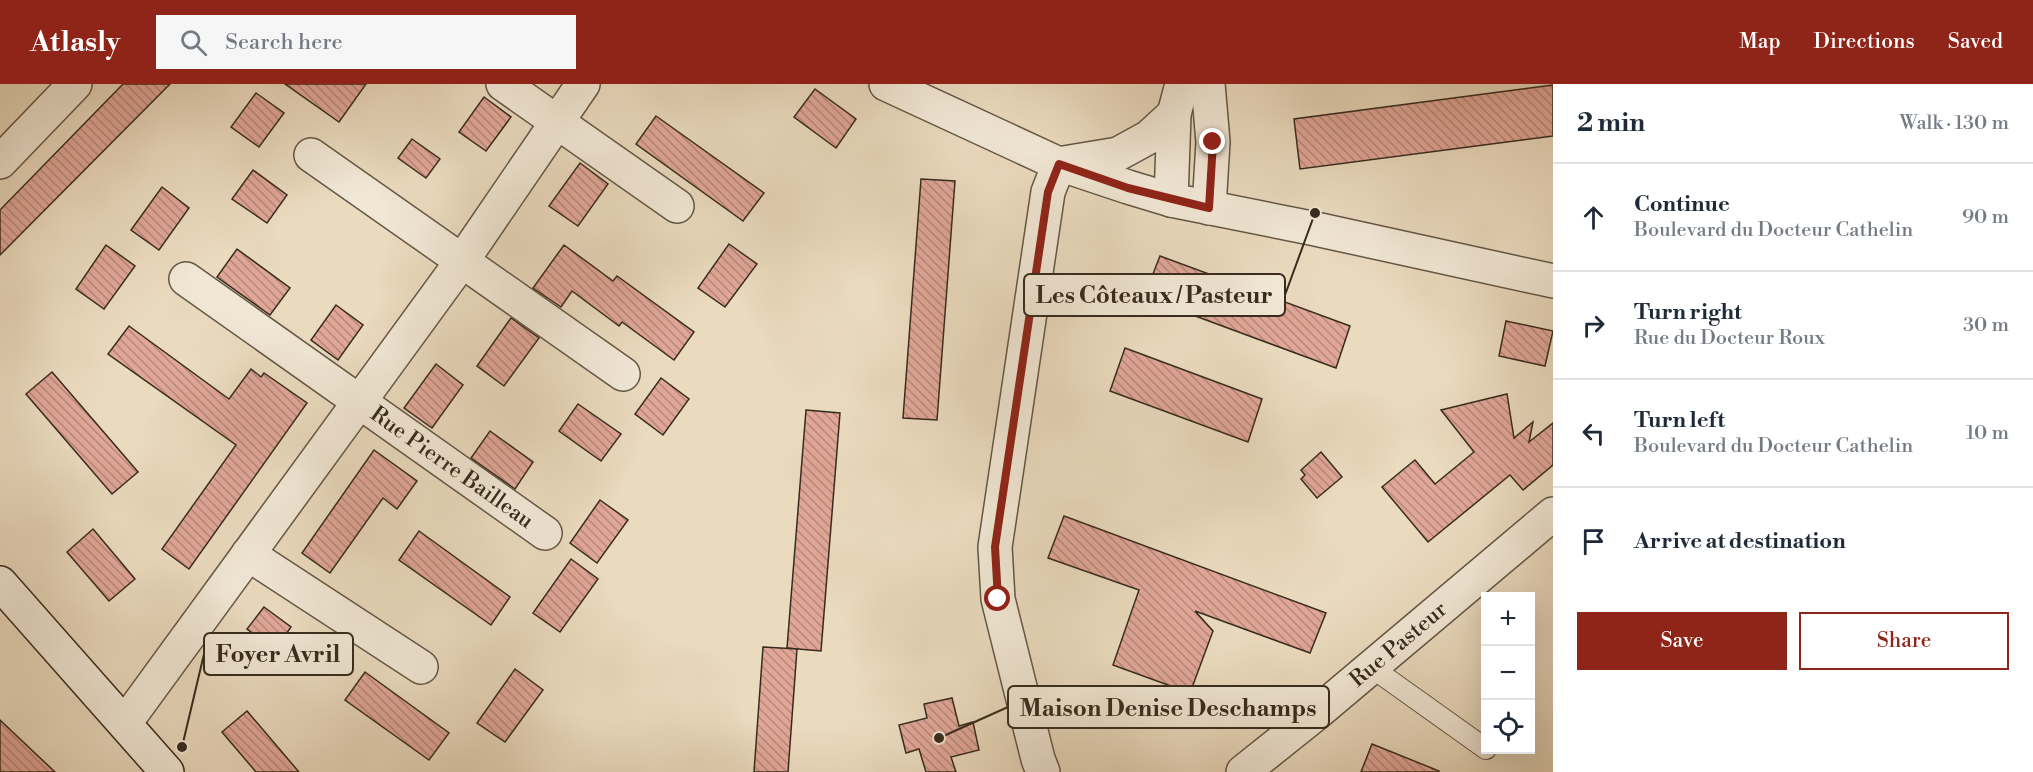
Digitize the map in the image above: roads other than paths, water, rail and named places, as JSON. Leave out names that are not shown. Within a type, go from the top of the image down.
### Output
[{"type":"street","points":[[0,162],[75,84]]},
{"type":"street","points":[[503,84],[678,206]]},
{"type":"street","name":"Rue Pierre Bailleau","points":[[125,723],[462,261],[584,84]]},
{"type":"street","points":[[886,84],[1059,164],[1171,200],[1553,281]]},
{"type":"street","points":[[1208,84],[1213,142],[1209,208]]},
{"type":"street","points":[[1059,164],[1094,160],[1118,154],[1149,137],[1178,99]]},
{"type":"street","points":[[1171,200],[1178,99]]},
{"type":"street","points":[[310,155],[623,374]]},
{"type":"street","points":[[1043,772],[998,599],[995,547],[1048,192],[1059,164]]},
{"type":"street","name":"Rue Pierre Bailleau","points":[[186,279],[545,533]]},
{"type":"street","name":"Rue Pasteur","points":[[1243,772],[1553,514]]},
{"type":"street","points":[[248,554],[421,667]]},
{"type":"street","points":[[0,584],[167,772]]},
{"type":"lane","points":[[1371,667],[1481,746]]},
{"type":"place","name":"Les Côteaux / Pasteur","points":[[1315,213]]},
{"type":"place","name":"Maison Denise Deschamps","points":[[939,738]]},
{"type":"place","name":"Foyer Avril","points":[[182,747]]}]
